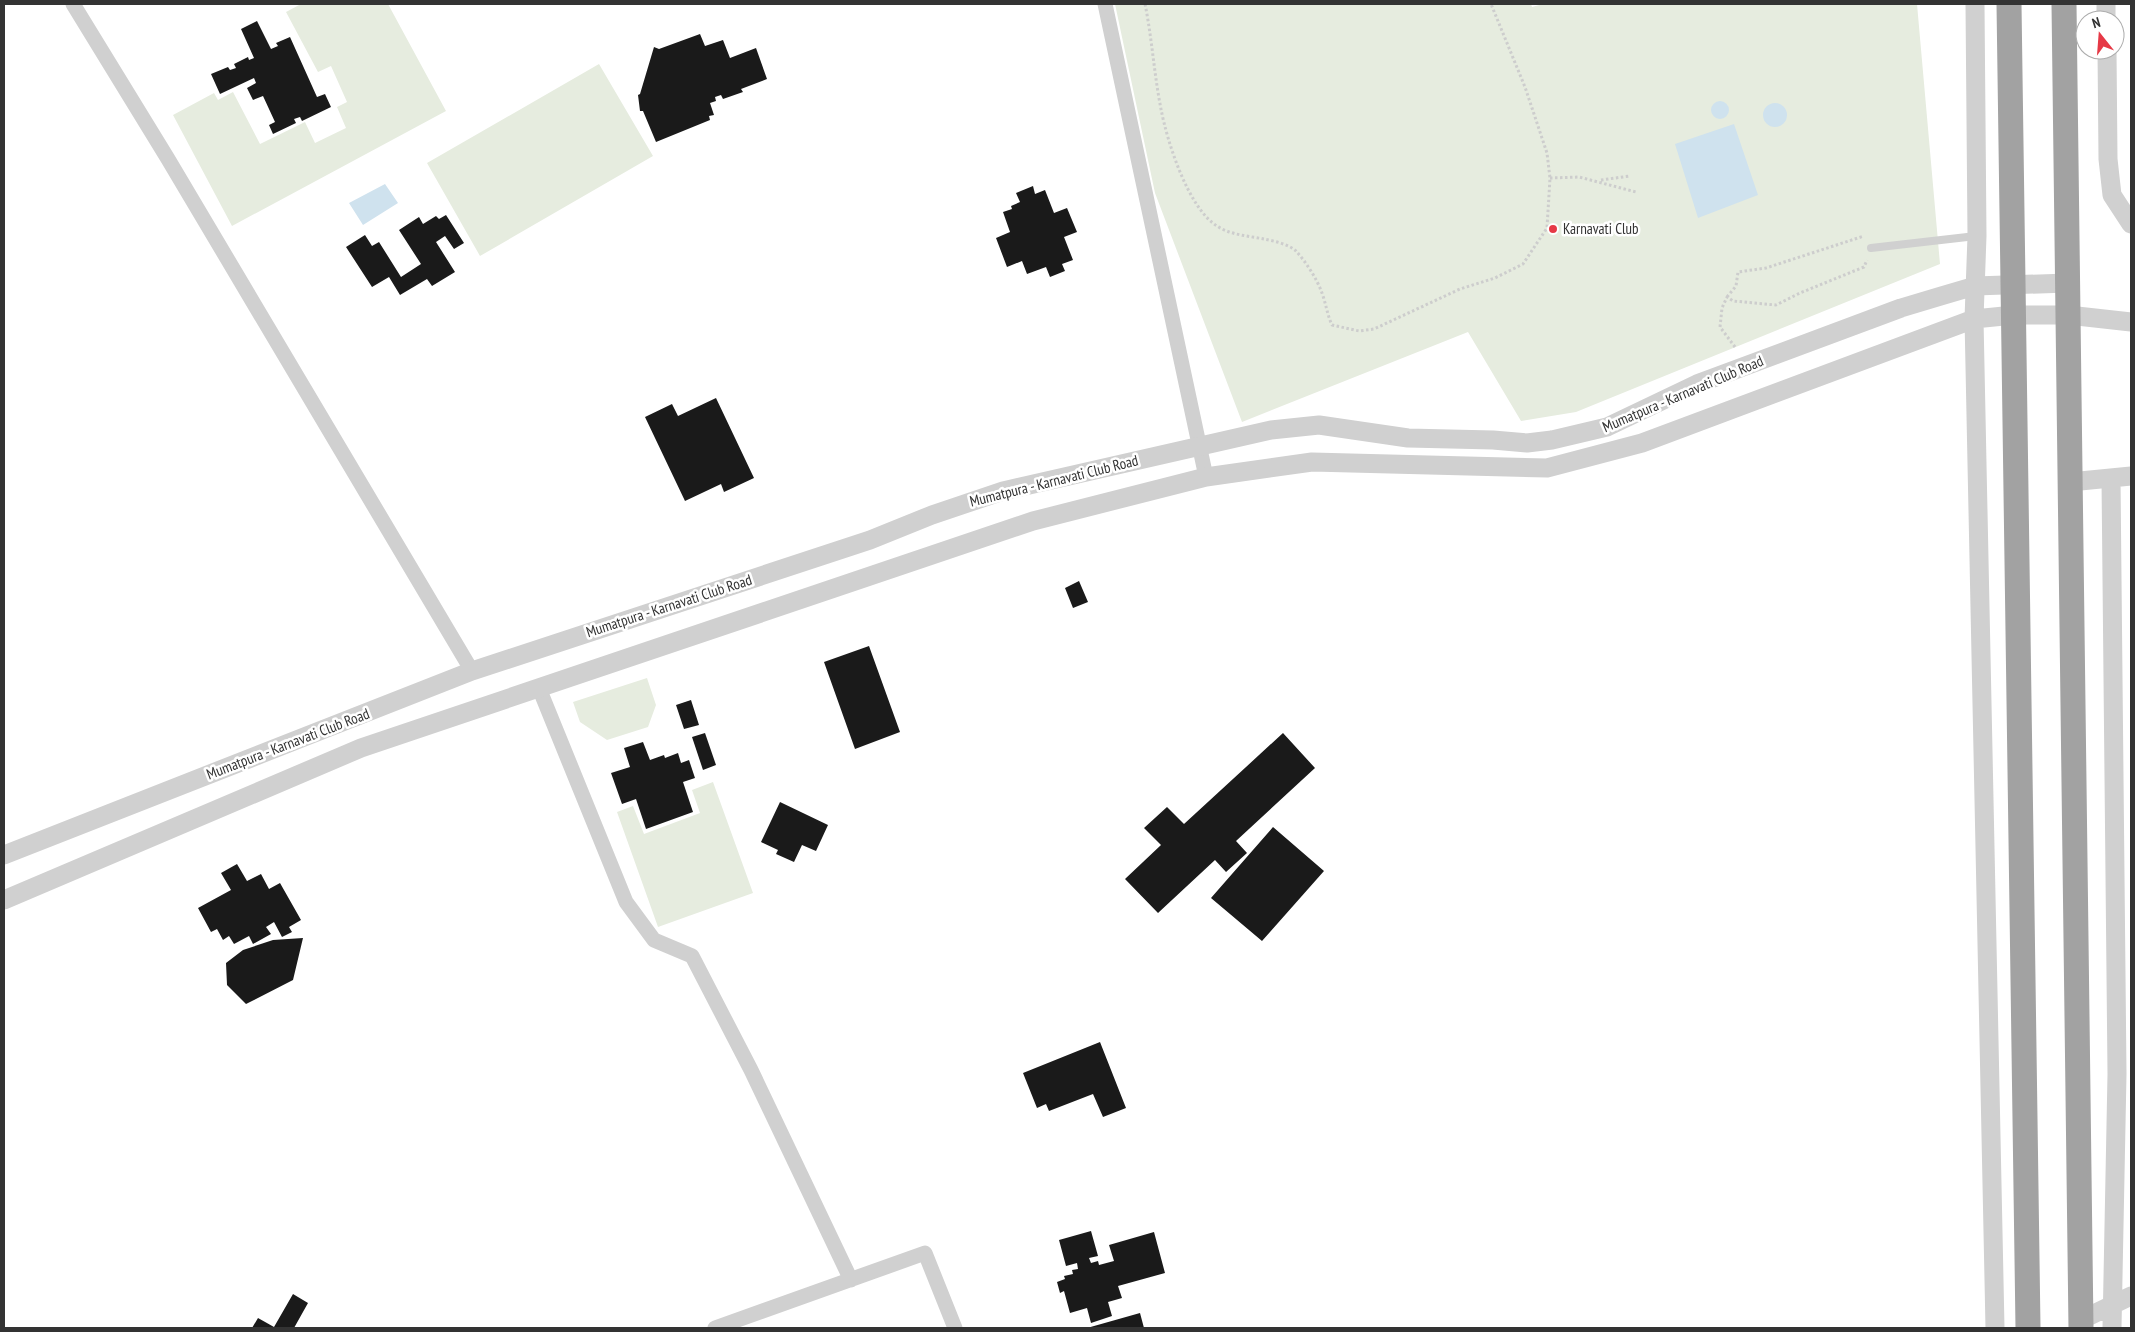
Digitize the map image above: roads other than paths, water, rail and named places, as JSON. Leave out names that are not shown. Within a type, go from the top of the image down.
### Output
[{"type":"highway","points":[[2009,4],[2009,118],[2014,284],[2028,1328]]},
{"type":"highway","points":[[2064,4],[2081,1324]]},
{"type":"street","points":[[74,4],[183,184],[472,672]]},
{"type":"street","points":[[1104,4],[1206,477]]},
{"type":"street","points":[[1975,4],[1977,236],[1974,319],[1995,1328]]},
{"type":"street","points":[[2107,60],[2108,159],[2112,195],[2131,224]]},
{"type":"street","name":"Mumatpura - Karnavati Club Road","points":[[4,855],[472,672],[870,540],[932,515],[1003,491],[1271,430],[1319,425],[1408,438],[1493,440],[1527,443],[1552,440],[1608,427],[1697,384],[1901,308],[1975,286],[2068,283]]},
{"type":"street","name":"Mumatpura - Karnavati Club Road","points":[[4,900],[361,748],[1033,521],[1206,477],[1312,462],[1546,468],[1642,443],[1974,319],[2014,315],[2068,314],[2131,322]]},
{"type":"street","points":[[2070,482],[2131,476]]},
{"type":"street","points":[[2111,479],[2117,1074],[2112,1328]]},
{"type":"street","points":[[539,688],[626,902],[654,940],[692,956],[751,1070],[851,1280]]},
{"type":"street","points":[[715,1328],[925,1253],[955,1328]]},
{"type":"street","points":[[2081,1324],[2131,1296]]},
{"type":"lane","points":[[1872,248],[1977,236]]},
{"type":"water","points":[[1716,101],[1724,101],[1729,106],[1727,117],[1716,119],[1711,114],[1711,106]]},
{"type":"water","points":[[1775,103],[1784,106],[1787,115],[1784,124],[1775,127],[1766,124],[1763,115],[1766,106]]},
{"type":"water","points":[[1734,124],[1758,195],[1698,218],[1675,144]]},
{"type":"water","points":[[385,184],[398,203],[363,225],[349,203]]},
{"type":"place","name":"Karnavati Club","points":[[1553,229]]}]
